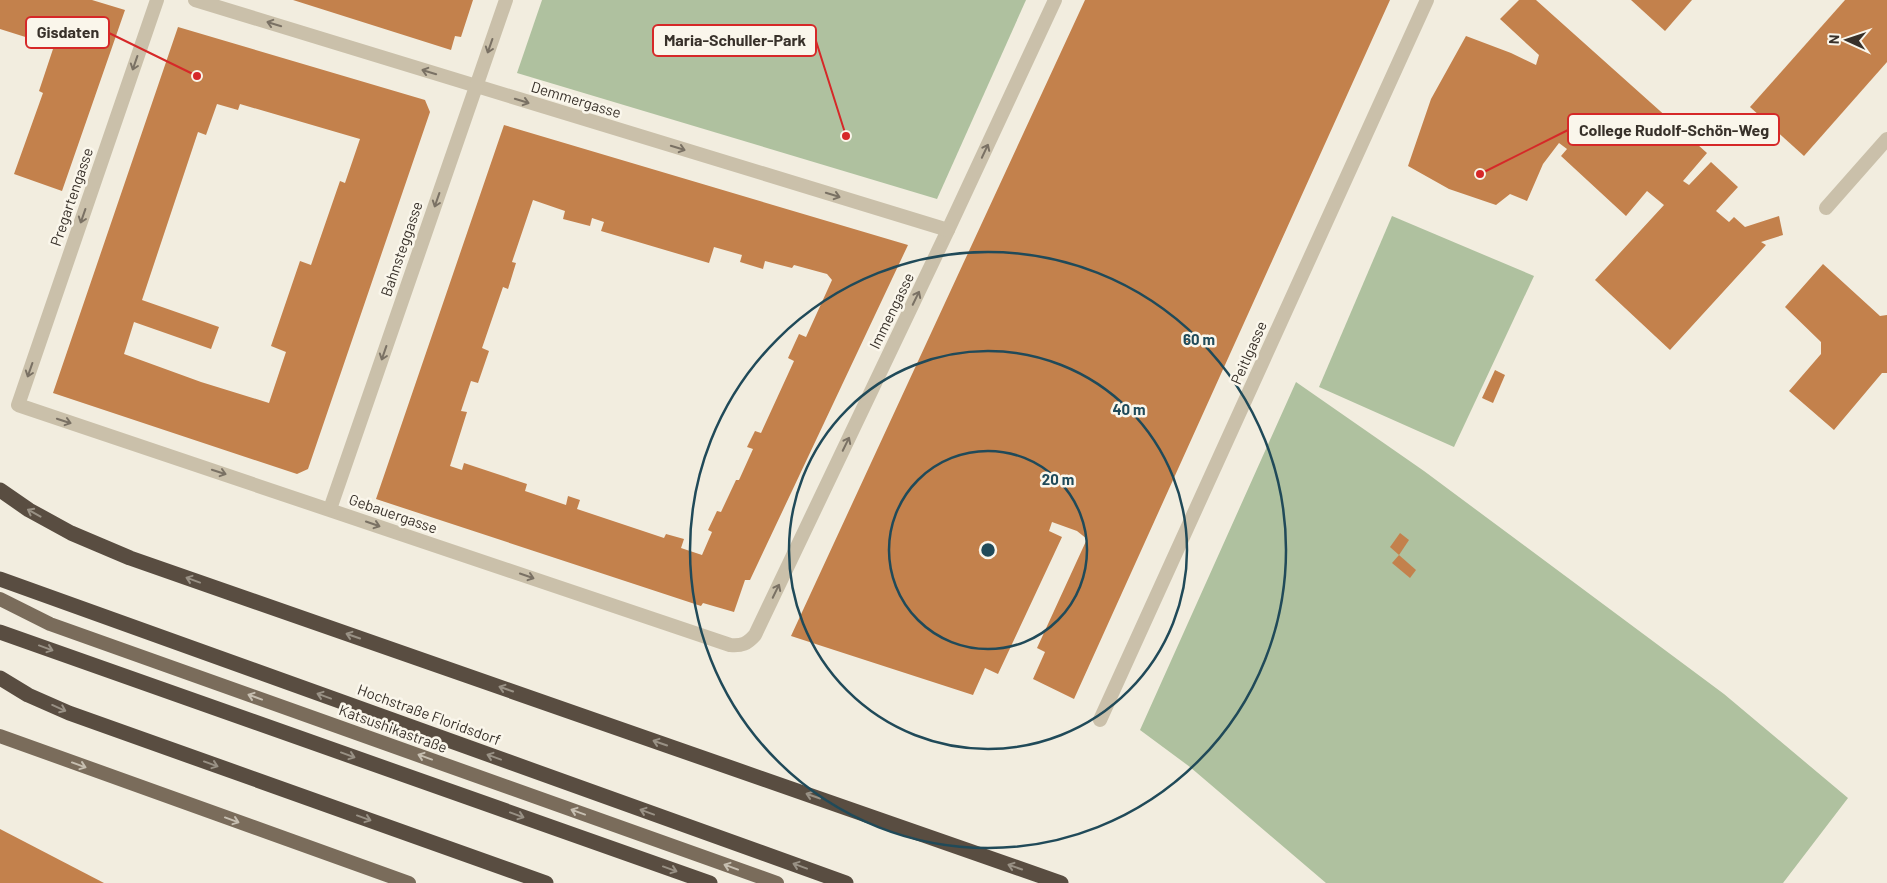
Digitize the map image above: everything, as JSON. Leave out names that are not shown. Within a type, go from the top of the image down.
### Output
[{"type":"highway","points":[[0,490],[29,510],[71,533],[130,558],[1061,883]]},
{"type":"highway","name":"Hochstraße Floridsdorf","points":[[0,579],[846,883]]},
{"type":"highway","points":[[0,632],[710,883]]},
{"type":"highway","points":[[0,678],[28,695],[69,713],[546,883]]},
{"type":"main road","name":"Katsushikastraße","points":[[0,599],[50,624],[777,883]]},
{"type":"main road","points":[[0,736],[409,883]]},
{"type":"street","name":"Pregartengasse","points":[[18,405],[157,0]]},
{"type":"street","name":"Demmergasse","points":[[195,0],[948,230]]},
{"type":"street","name":"Bahnsteggasse","points":[[330,509],[506,0]]},
{"type":"street","name":"Immengasse","points":[[755,635],[948,230],[1055,0]]},
{"type":"street","name":"Peitlgasse","points":[[1100,720],[1427,0]]},
{"type":"street","points":[[1826,208],[1887,139]]},
{"type":"street","name":"Gebauergasse","points":[[18,405],[730,645],[740,646],[748,644],[755,635]]},
{"type":"green space","points":[[542,0],[1026,0],[937,199],[517,73]]},
{"type":"green space","points":[[1392,216],[1534,276],[1454,447],[1319,387]]},
{"type":"green space","points":[[1296,382],[1424,471],[1724,694],[1848,798],[1783,883],[1326,883],[1190,767],[1140,730]]},
{"type":"building","points":[[0,0],[92,0],[125,10],[62,191],[14,174],[43,93],[39,91],[54,46],[0,29]]},
{"type":"building","points":[[293,0],[473,0],[461,37],[455,36],[451,50]]},
{"type":"building","points":[[1085,0],[1390,0],[1074,699],[1033,679],[1045,652],[1037,648],[1087,539],[1077,531],[1052,522],[1049,531],[1062,537],[998,674],[985,668],[973,695],[791,636]]},
{"type":"building","points":[[1519,0],[1536,0],[1707,153],[1683,181],[1689,185],[1711,162],[1738,187],[1716,211],[1729,222],[1734,217],[1745,227],[1779,216],[1783,235],[1761,242],[1766,245],[1670,350],[1595,280],[1664,205],[1647,191],[1626,216],[1561,156],[1567,149],[1559,143],[1543,164],[1527,201],[1510,194],[1496,205],[1449,189],[1408,166],[1431,99],[1466,36],[1511,53],[1536,65],[1539,55],[1500,19]]},
{"type":"building","points":[[1631,0],[1692,0],[1665,31]]},
{"type":"building","points":[[1845,0],[1887,0],[1887,62],[1804,156],[1750,107]]},
{"type":"building","points":[[178,27],[425,100],[430,112],[308,469],[297,474],[53,393]],"holes":[[[217,104],[238,110],[240,104],[360,139],[345,183],[340,181],[311,265],[300,261],[271,346],[286,352],[269,403],[201,382],[124,354],[134,322],[211,349],[219,327],[142,300],[198,132],[206,135]]]},
{"type":"building","points":[[504,125],[908,245],[750,580],[745,580],[734,612],[703,603],[701,606],[376,499]],"holes":[[[533,200],[565,211],[563,219],[590,226],[592,218],[604,222],[601,231],[709,263],[714,247],[742,255],[740,262],[763,269],[765,261],[792,268],[794,265],[827,274],[832,280],[806,337],[799,334],[788,358],[794,361],[761,433],[755,431],[747,447],[753,449],[739,480],[736,480],[721,512],[717,511],[708,530],[712,532],[702,555],[681,548],[684,539],[666,534],[664,538],[577,509],[580,500],[568,496],[566,505],[525,491],[527,484],[464,463],[462,470],[450,466],[467,412],[461,411],[471,381],[478,383],[489,351],[482,348],[503,287],[508,289],[516,263],[512,262]]]},
{"type":"building","points":[[1823,264],[1880,316],[1887,315],[1887,373],[1882,373],[1834,430],[1789,391],[1821,354],[1821,342],[1785,307]]},
{"type":"building","points":[[1495,370],[1505,375],[1493,403],[1482,398]]},
{"type":"building","points":[[1400,533],[1409,540],[1399,555],[1390,547]]},
{"type":"building","points":[[1399,555],[1416,570],[1410,578],[1392,563]]},
{"type":"building","points":[[0,829],[104,883],[0,883]]},
{"type":"place","name":"Gisdaten","points":[[197,76]]},
{"type":"place","name":"Maria-Schuller-Park","points":[[846,136]]},
{"type":"place","name":"College Rudolf-Schön-Weg","points":[[1480,174]]}]
